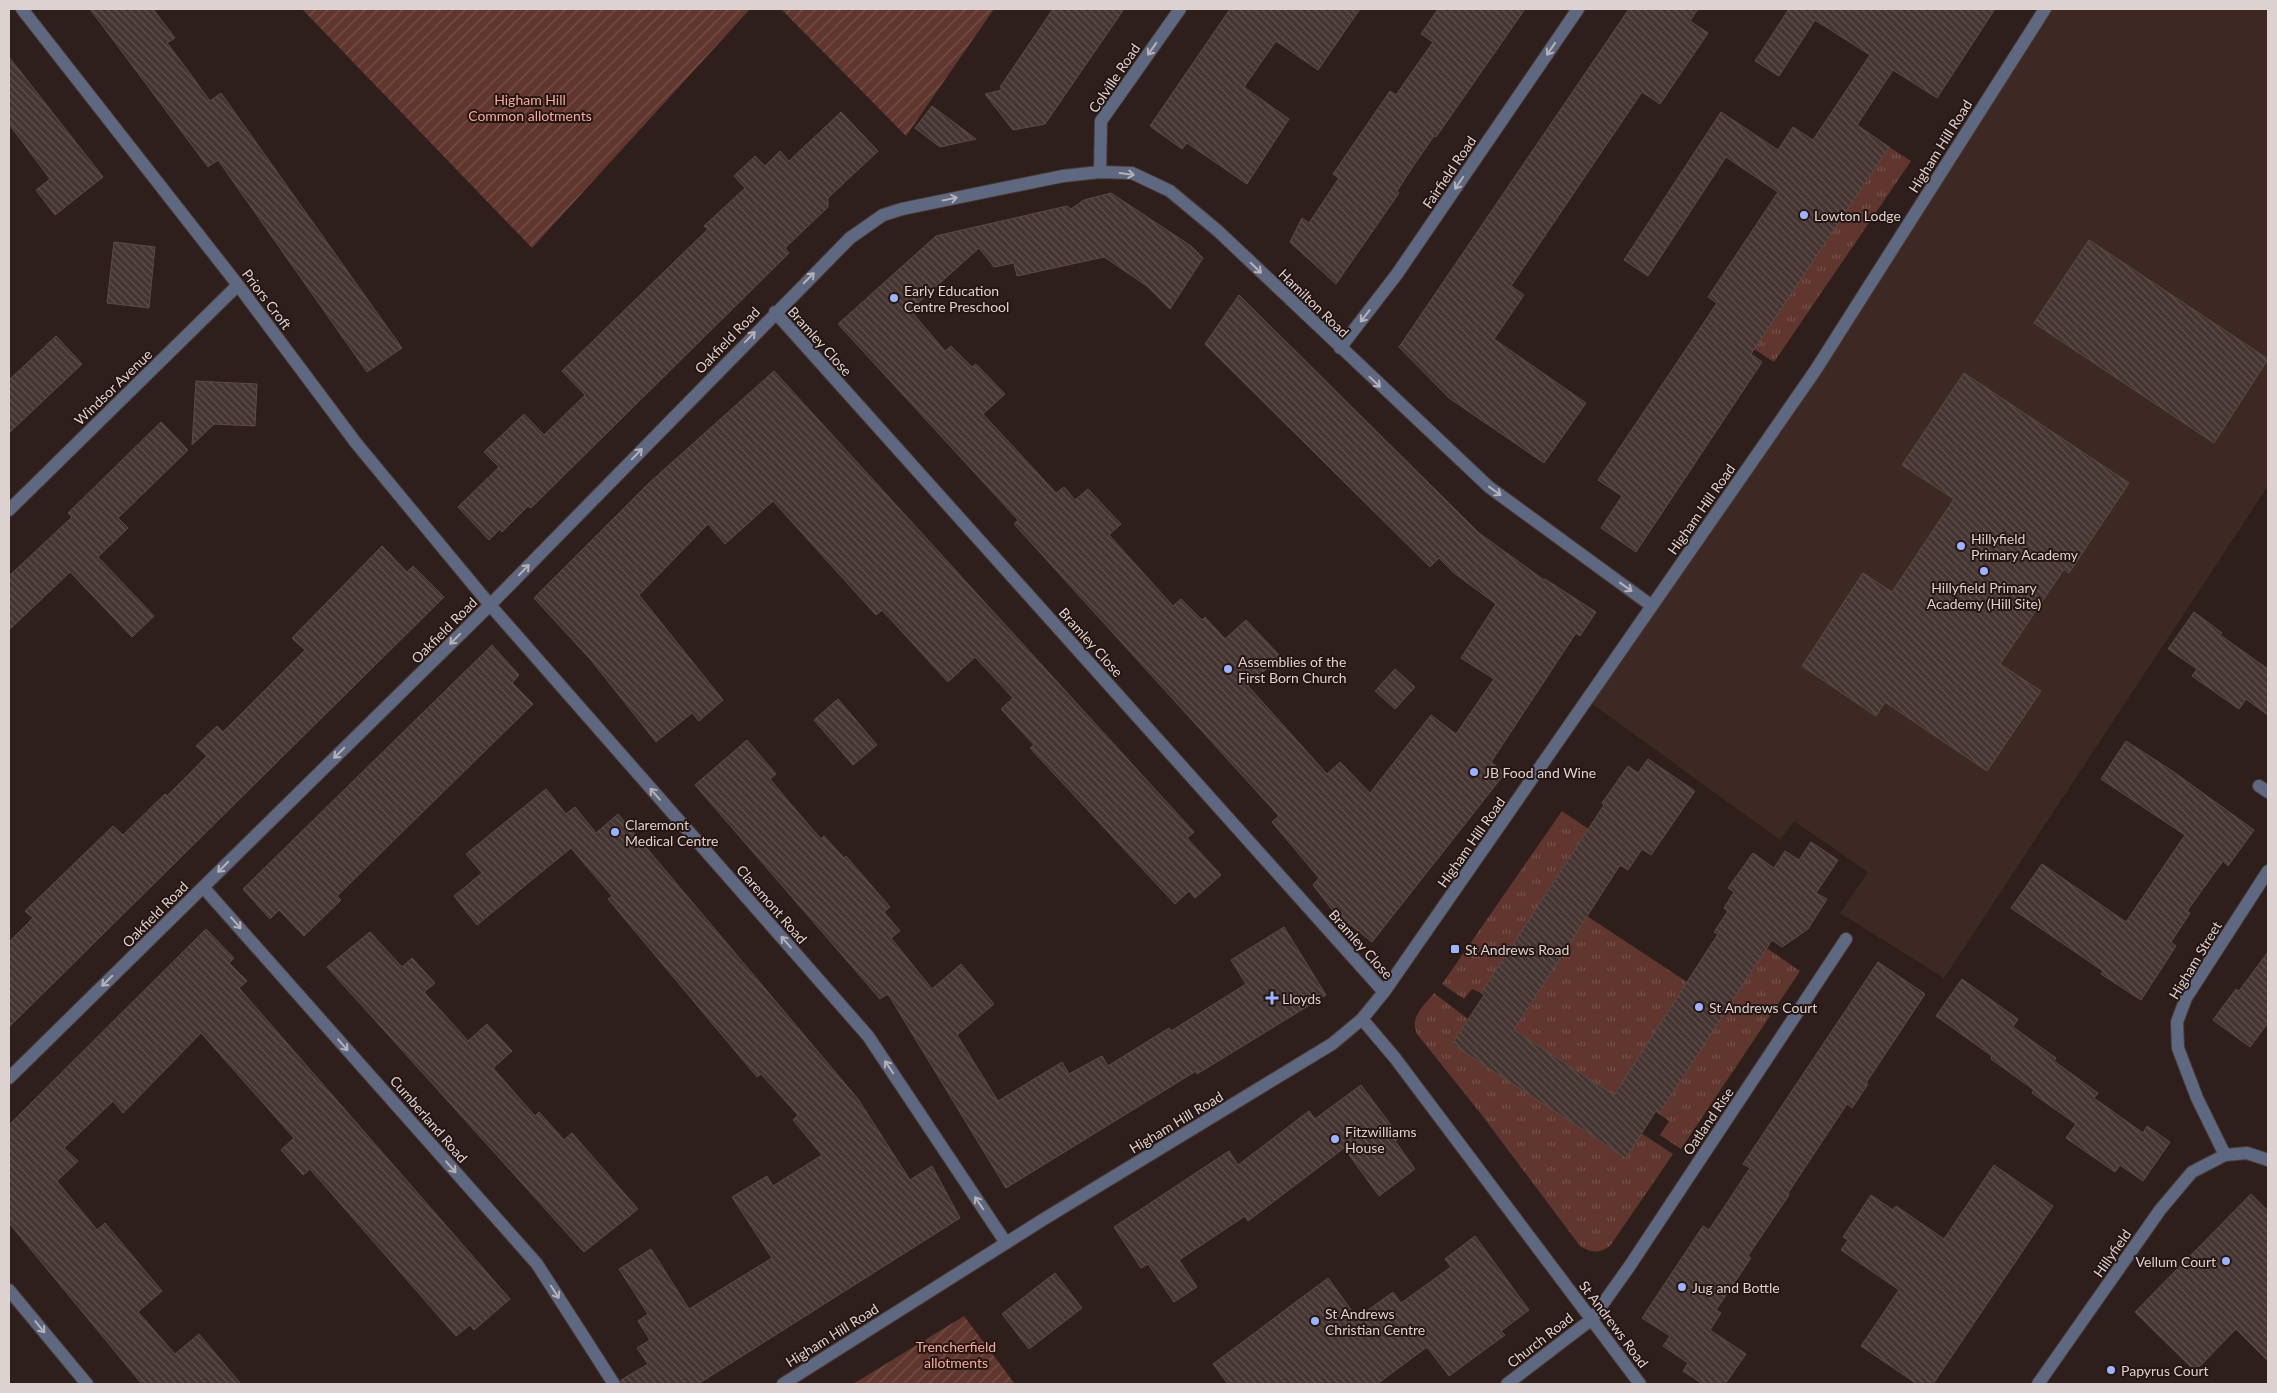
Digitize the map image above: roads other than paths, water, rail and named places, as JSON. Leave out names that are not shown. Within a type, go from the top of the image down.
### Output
[{"type":"street","name":"Priors Croft","points":[[22,9],[238,285],[356,443],[490,605]]},
{"type":"street","name":"Colville Road","points":[[1100,172],[1101,121],[1180,9]]},
{"type":"street","name":"Fairfield Road","points":[[1340,348],[1397,274],[1578,9]]},
{"type":"street","name":"Higham Hill Road","points":[[782,1384],[1006,1243],[1325,1049],[1362,1019],[1384,992],[1815,372],[2043,10]]},
{"type":"street","name":"Hamilton Road","points":[[902,208],[1063,176],[1100,172],[1132,173],[1170,191],[1218,231],[1489,487],[1652,606]]},
{"type":"street","name":"Oakfield Road","points":[[9,1078],[490,605],[775,312],[850,238],[883,215],[902,208]]},
{"type":"street","name":"Windsor Avenue","points":[[9,510],[238,285]]},
{"type":"street","name":"Bramley Close","points":[[775,312],[1384,992]]},
{"type":"street","name":"Claremont Road","points":[[490,605],[868,1036],[1006,1243]]},
{"type":"street","name":"Higham Street","points":[[2225,1155],[2197,1098],[2178,1048],[2177,1022],[2186,998],[2268,871]]},
{"type":"street","name":"Cumberland Road","points":[[204,887],[537,1264],[614,1384]]},
{"type":"street","name":"Oatland Rise","points":[[1592,1319],[1640,1251],[1846,939]]},
{"type":"street","name":"St Andrews Road","points":[[1362,1019],[1407,1073],[1640,1384]]},
{"type":"street","points":[[2225,1155],[2247,1153],[2268,1160]]},
{"type":"street","name":"Hillyfield","points":[[2038,1384],[2160,1210],[2192,1172],[2225,1155]]},
{"type":"street","points":[[9,1290],[87,1384]]},
{"type":"street","name":"Church Road","points":[[1507,1384],[1592,1319]]},
{"type":"place","name":"Lowton Lodge","points":[[1804,215]]},
{"type":"place","name":"Early Education Centre Preschool","points":[[894,298]]},
{"type":"place","name":"Hillyfield Primary Academy","points":[[1961,546]]},
{"type":"place","name":"Hillyfield Primary Academy (Hill Site)","points":[[1984,571]]},
{"type":"place","name":"Assemblies of the First Born Church","points":[[1228,669]]},
{"type":"place","name":"JB Food and Wine","points":[[1474,772]]},
{"type":"place","name":"Claremont Medical Centre","points":[[615,832]]},
{"type":"place","name":"St Andrews Road","points":[[1455,949]]},
{"type":"place","name":"Lloyds","points":[[1272,998]]},
{"type":"place","name":"St Andrews Court","points":[[1699,1007]]},
{"type":"place","name":"Fitzwilliams House","points":[[1335,1139]]},
{"type":"place","name":"Vellum Court","points":[[2226,1261]]},
{"type":"place","name":"Jug and Bottle","points":[[1682,1287]]},
{"type":"place","name":"St Andrews Christian Centre","points":[[1315,1321]]},
{"type":"place","name":"Papyrus Court","points":[[2111,1370]]},
{"type":"park label","name":"Higham Hill Common allotments","points":[[530,108]]},
{"type":"park label","name":"Trencherfield allotments","points":[[956,1354]]}]
